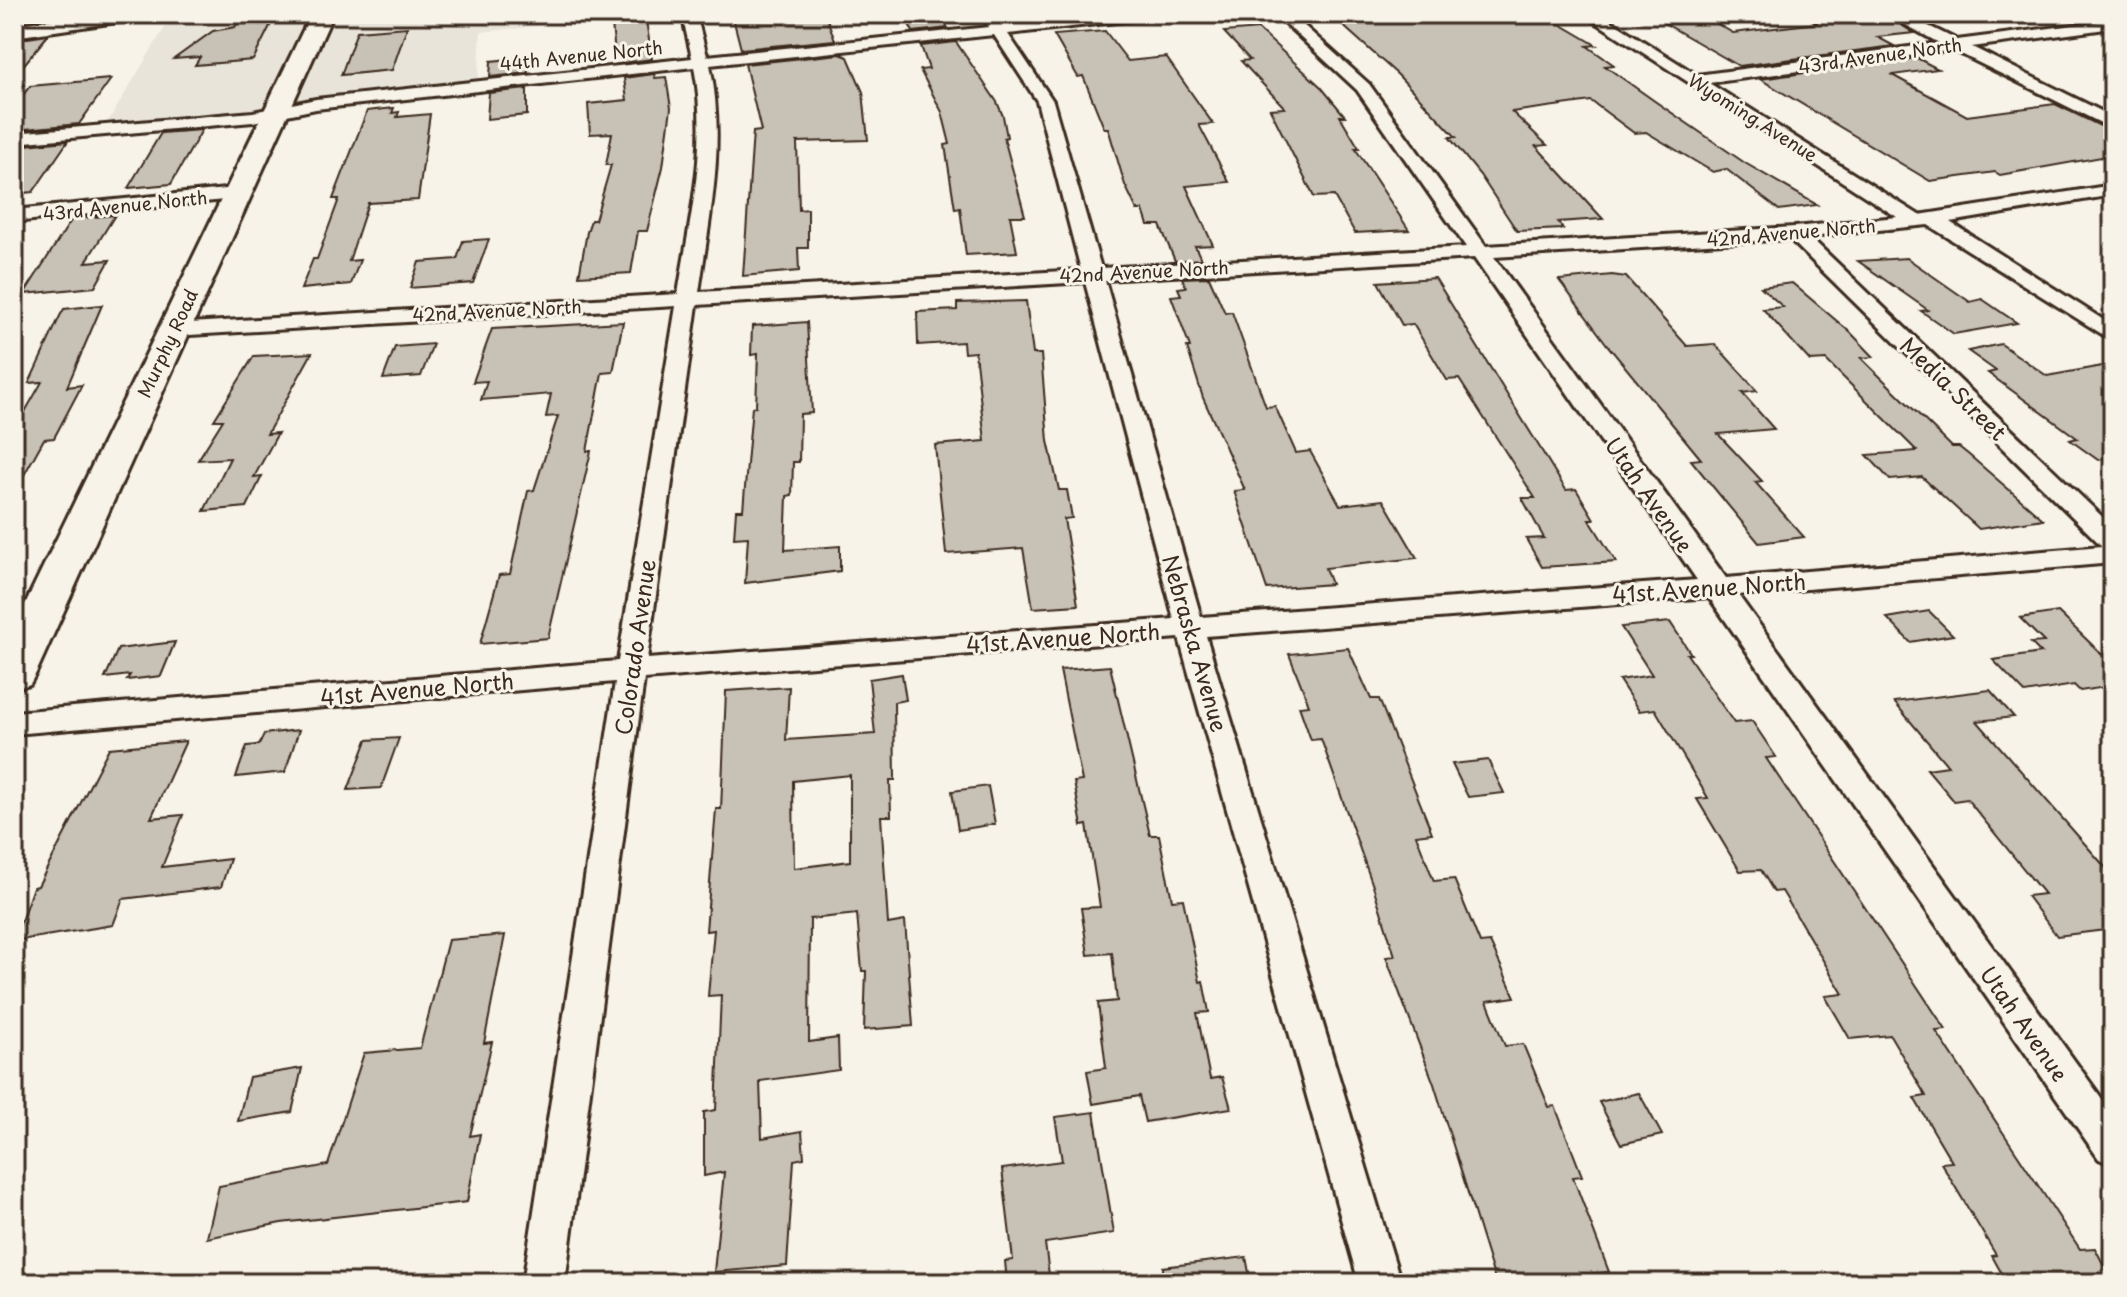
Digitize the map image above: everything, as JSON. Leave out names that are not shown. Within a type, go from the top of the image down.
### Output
[{"type":"main road","name":"Murphy Road","points":[[14,673],[322,14]]},
{"type":"street","points":[[14,31],[130,14]]},
{"type":"street","name":"Colorado Avenue","points":[[544,1283],[711,136],[710,104],[689,14]]},
{"type":"street","name":"44th Avenue North","points":[[14,138],[276,112],[460,87],[702,63],[993,22],[1152,14]]},
{"type":"street","name":"Utah Avenue","points":[[1282,14],[1363,87],[2113,1146]]},
{"type":"street","name":"Wyoming Avenue","points":[[1590,14],[2113,335]]},
{"type":"street","points":[[1893,14],[2113,124]]},
{"type":"street","name":"Nebraska Avenue","points":[[993,22],[1045,101],[1190,627],[1380,1283]]},
{"type":"street","name":"43rd Avenue North","points":[[1694,80],[2113,24]]},
{"type":"street","name":"42nd Avenue North","points":[[173,330],[1795,233],[1924,220],[2113,190]]},
{"type":"street","name":"43rd Avenue North","points":[[14,216],[236,194]]},
{"type":"street","name":"Media Street","points":[[1795,233],[2113,542]]},
{"type":"street","name":"41st Avenue North","points":[[14,723],[631,670],[2113,554]]},
{"type":"shaded area","points":[[173,14],[539,14],[539,26],[481,32],[478,85],[253,117],[103,130]]},
{"type":"building","points":[[276,14],[253,60],[195,65],[200,57],[174,59],[213,31],[235,27],[242,15]]},
{"type":"building","points":[[611,14],[645,14],[652,59],[622,63],[621,54],[615,54]]},
{"type":"building","points":[[732,14],[760,14],[761,18],[825,14],[835,40],[741,49]]},
{"type":"building","points":[[1330,14],[1428,14],[1429,23],[1543,14],[1596,45],[1587,46],[1614,65],[1605,66],[1656,102],[1745,163],[1817,205],[1779,210],[1726,169],[1713,172],[1646,132],[1634,133],[1591,101],[1512,112],[1547,145],[1536,146],[1603,219],[1558,222],[1563,229],[1517,231],[1480,175],[1449,137],[1456,137],[1398,75]]},
{"type":"building","points":[[1802,14],[1883,14],[1914,33],[1877,37],[1894,46],[1739,66],[1664,23],[1707,18],[1733,33],[1817,23]]},
{"type":"building","points":[[941,17],[948,28],[913,32],[907,20]]},
{"type":"building","points":[[407,27],[392,70],[341,75],[357,31]]},
{"type":"building","points":[[1258,29],[1321,87],[1345,116],[1340,116],[1359,148],[1355,148],[1409,230],[1355,233],[1334,196],[1314,197],[1270,109],[1285,108],[1241,61],[1250,60],[1224,32]]},
{"type":"building","points":[[1105,31],[1128,61],[1166,57],[1213,124],[1199,125],[1229,182],[1186,186],[1213,245],[1195,246],[1201,259],[1175,261],[1160,225],[1148,225],[1143,210],[1137,210],[1125,185],[1108,128],[1104,128],[1083,76],[1078,77],[1054,35]]},
{"type":"building","points":[[48,35],[14,77],[14,40]]},
{"type":"building","points":[[956,42],[997,102],[1003,116],[1007,137],[1004,138],[1025,216],[1010,216],[1017,252],[966,255],[960,208],[955,209],[945,145],[950,144],[942,112],[920,70],[929,69],[921,46]]},
{"type":"building","points":[[840,54],[848,57],[863,92],[868,140],[797,142],[799,210],[808,209],[808,248],[798,248],[799,271],[743,276],[753,132],[761,131],[745,64]]},
{"type":"building","points":[[528,57],[528,73],[490,77],[491,61]]},
{"type":"building","points":[[1917,58],[1938,69],[1892,75],[1967,116],[2055,104],[2113,132],[2113,155],[2000,175],[1995,172],[1930,181],[1760,79]]},
{"type":"building","points":[[654,74],[655,78],[666,77],[671,108],[663,167],[647,231],[638,231],[631,273],[579,276],[587,232],[591,220],[595,220],[611,165],[606,165],[612,133],[590,134],[588,104],[627,100],[624,78]]},
{"type":"building","points":[[111,79],[79,124],[14,130],[14,107],[30,86]]},
{"type":"building","points":[[527,89],[527,115],[487,119],[489,93]]},
{"type":"building","points":[[394,108],[392,113],[399,112],[397,117],[430,114],[418,200],[368,203],[349,261],[360,260],[351,284],[301,289],[313,259],[317,259],[339,199],[333,199],[367,111]]},
{"type":"building","points":[[202,130],[171,184],[128,188],[161,133]]},
{"type":"building","points":[[68,141],[33,192],[14,194],[14,146]]},
{"type":"building","points":[[115,215],[86,262],[110,260],[95,287],[24,294],[72,219]]},
{"type":"building","points":[[489,239],[473,283],[410,288],[419,262],[457,259],[463,241]]},
{"type":"building","points":[[1907,258],[1970,302],[1982,299],[2017,323],[1954,334],[1921,311],[1928,310],[1858,261]]},
{"type":"building","points":[[1612,275],[1626,277],[1687,346],[1715,344],[1757,391],[1742,393],[1774,429],[1718,434],[1762,481],[1755,482],[1804,537],[1759,543],[1691,460],[1701,459],[1608,346],[1559,280]]},
{"type":"building","points":[[1209,277],[1225,313],[1232,312],[1266,407],[1275,406],[1296,453],[1310,451],[1340,505],[1383,500],[1417,558],[1325,568],[1331,584],[1267,589],[1234,491],[1245,490],[1203,398],[1187,347],[1190,347],[1171,296],[1181,295],[1178,288],[1186,287],[1182,278]]},
{"type":"building","points":[[1435,278],[1566,490],[1576,489],[1594,519],[1589,519],[1616,562],[1542,567],[1526,539],[1544,538],[1522,498],[1535,498],[1459,379],[1447,380],[1413,324],[1402,325],[1378,282]]},
{"type":"building","points":[[1792,283],[1851,333],[1874,357],[1861,358],[1952,447],[1959,447],[2043,519],[1979,529],[1922,477],[1890,480],[1867,455],[1917,451],[1826,360],[1810,361],[1763,309],[1783,307],[1761,287]]},
{"type":"building","points":[[1026,301],[1033,354],[1041,354],[1048,441],[1059,490],[1067,490],[1072,518],[1064,519],[1078,605],[1033,608],[1023,548],[946,554],[935,445],[985,441],[975,352],[964,353],[963,342],[918,345],[917,312],[957,310],[957,303]]},
{"type":"building","points":[[102,305],[67,387],[82,385],[54,438],[44,439],[14,493],[14,431],[42,382],[29,383],[60,316],[64,309]]},
{"type":"building","points":[[623,322],[613,372],[602,373],[587,451],[591,451],[548,638],[480,644],[499,575],[510,574],[528,491],[534,490],[558,416],[546,417],[551,394],[481,400],[487,381],[473,382],[492,329]]},
{"type":"building","points":[[807,322],[812,413],[800,414],[799,462],[793,462],[792,495],[787,496],[785,550],[840,546],[840,571],[745,583],[748,537],[734,538],[736,510],[743,510],[752,407],[756,406],[758,354],[751,355],[752,326]]},
{"type":"building","points":[[433,344],[421,376],[383,379],[395,347]]},
{"type":"building","points":[[2001,344],[2047,376],[2113,364],[2113,465],[2105,459],[2098,460],[2070,440],[2077,438],[1988,373],[1996,371],[1968,351]]},
{"type":"building","points":[[312,353],[267,434],[278,433],[254,477],[262,476],[247,507],[204,511],[230,458],[198,460],[223,420],[214,420],[254,356]]},
{"type":"building","points":[[1929,611],[1953,635],[1910,642],[1887,618]]},
{"type":"building","points":[[2058,612],[2113,665],[2113,686],[2080,691],[2074,685],[2025,693],[1993,660],[2041,653],[2031,643],[2044,642],[2020,618]]},
{"type":"building","points":[[1670,622],[1691,654],[1687,654],[1734,723],[1752,721],[1776,757],[1766,758],[1946,1030],[1936,1031],[2080,1249],[2095,1248],[2113,1283],[2007,1283],[1992,1256],[1996,1255],[1941,1163],[1952,1162],[1914,1098],[1926,1096],[1890,1035],[1850,1039],[1825,996],[1843,994],[1782,891],[1774,892],[1761,870],[1740,871],[1697,799],[1708,798],[1655,709],[1639,711],[1619,680],[1652,675],[1621,627]]},
{"type":"building","points":[[175,642],[161,676],[127,680],[130,675],[105,678],[118,649]]},
{"type":"building","points":[[1348,648],[1371,699],[1379,699],[1432,833],[1416,835],[1434,881],[1454,879],[1480,943],[1490,942],[1515,997],[1487,1001],[1505,1046],[1523,1044],[1549,1107],[1555,1106],[1582,1176],[1573,1177],[1609,1272],[1496,1283],[1434,1084],[1386,957],[1395,956],[1373,886],[1321,739],[1311,740],[1299,706],[1309,705],[1289,654]]},
{"type":"building","points":[[1110,666],[1150,835],[1159,835],[1172,900],[1183,899],[1200,982],[1203,981],[1209,1012],[1197,1013],[1210,1079],[1222,1077],[1231,1108],[1145,1122],[1139,1096],[1093,1104],[1087,1071],[1106,1068],[1098,1003],[1117,1001],[1112,953],[1088,955],[1081,908],[1100,907],[1087,825],[1082,826],[1074,782],[1082,781],[1060,670]]},
{"type":"building","points":[[902,674],[906,700],[894,702],[895,780],[890,780],[891,816],[881,816],[888,924],[905,921],[913,1026],[864,1030],[866,971],[862,971],[857,914],[810,919],[809,1042],[838,1038],[839,1070],[760,1081],[762,1138],[802,1131],[804,1158],[794,1160],[787,1266],[714,1272],[724,1172],[704,1176],[704,1112],[716,1110],[721,995],[708,996],[714,930],[706,931],[716,809],[721,809],[726,691],[789,687],[786,740],[875,734],[869,679]],"holes":[[[850,775],[850,861],[794,868],[793,781]]]},
{"type":"building","points":[[1990,690],[2014,717],[1977,721],[2113,876],[2113,929],[2057,936],[2027,896],[2044,894],[1967,799],[1954,801],[1927,769],[1948,766],[1894,702]]},
{"type":"building","points":[[299,730],[285,772],[236,777],[247,746],[259,745],[264,734]]},
{"type":"building","points":[[399,738],[381,788],[348,790],[367,740]]},
{"type":"building","points":[[186,741],[151,818],[183,815],[162,867],[230,859],[221,887],[123,899],[113,925],[14,941],[33,887],[38,886],[109,748]]},
{"type":"building","points":[[1488,760],[1504,793],[1468,797],[1452,764]]},
{"type":"building","points":[[988,786],[995,824],[958,830],[952,791]]},
{"type":"building","points":[[505,935],[484,1043],[492,1042],[470,1136],[480,1134],[467,1202],[281,1223],[207,1238],[219,1186],[328,1165],[364,1053],[420,1048],[448,940]]},
{"type":"building","points":[[302,1068],[292,1112],[238,1121],[249,1077]]},
{"type":"building","points":[[1639,1093],[1662,1135],[1621,1144],[1599,1102]]},
{"type":"building","points":[[1094,1112],[1114,1233],[1045,1243],[1050,1283],[1007,1283],[1005,1261],[1013,1260],[1002,1169],[1062,1161],[1055,1117]]},
{"type":"building","points":[[1246,1257],[1251,1283],[1163,1283],[1163,1267]]}]
